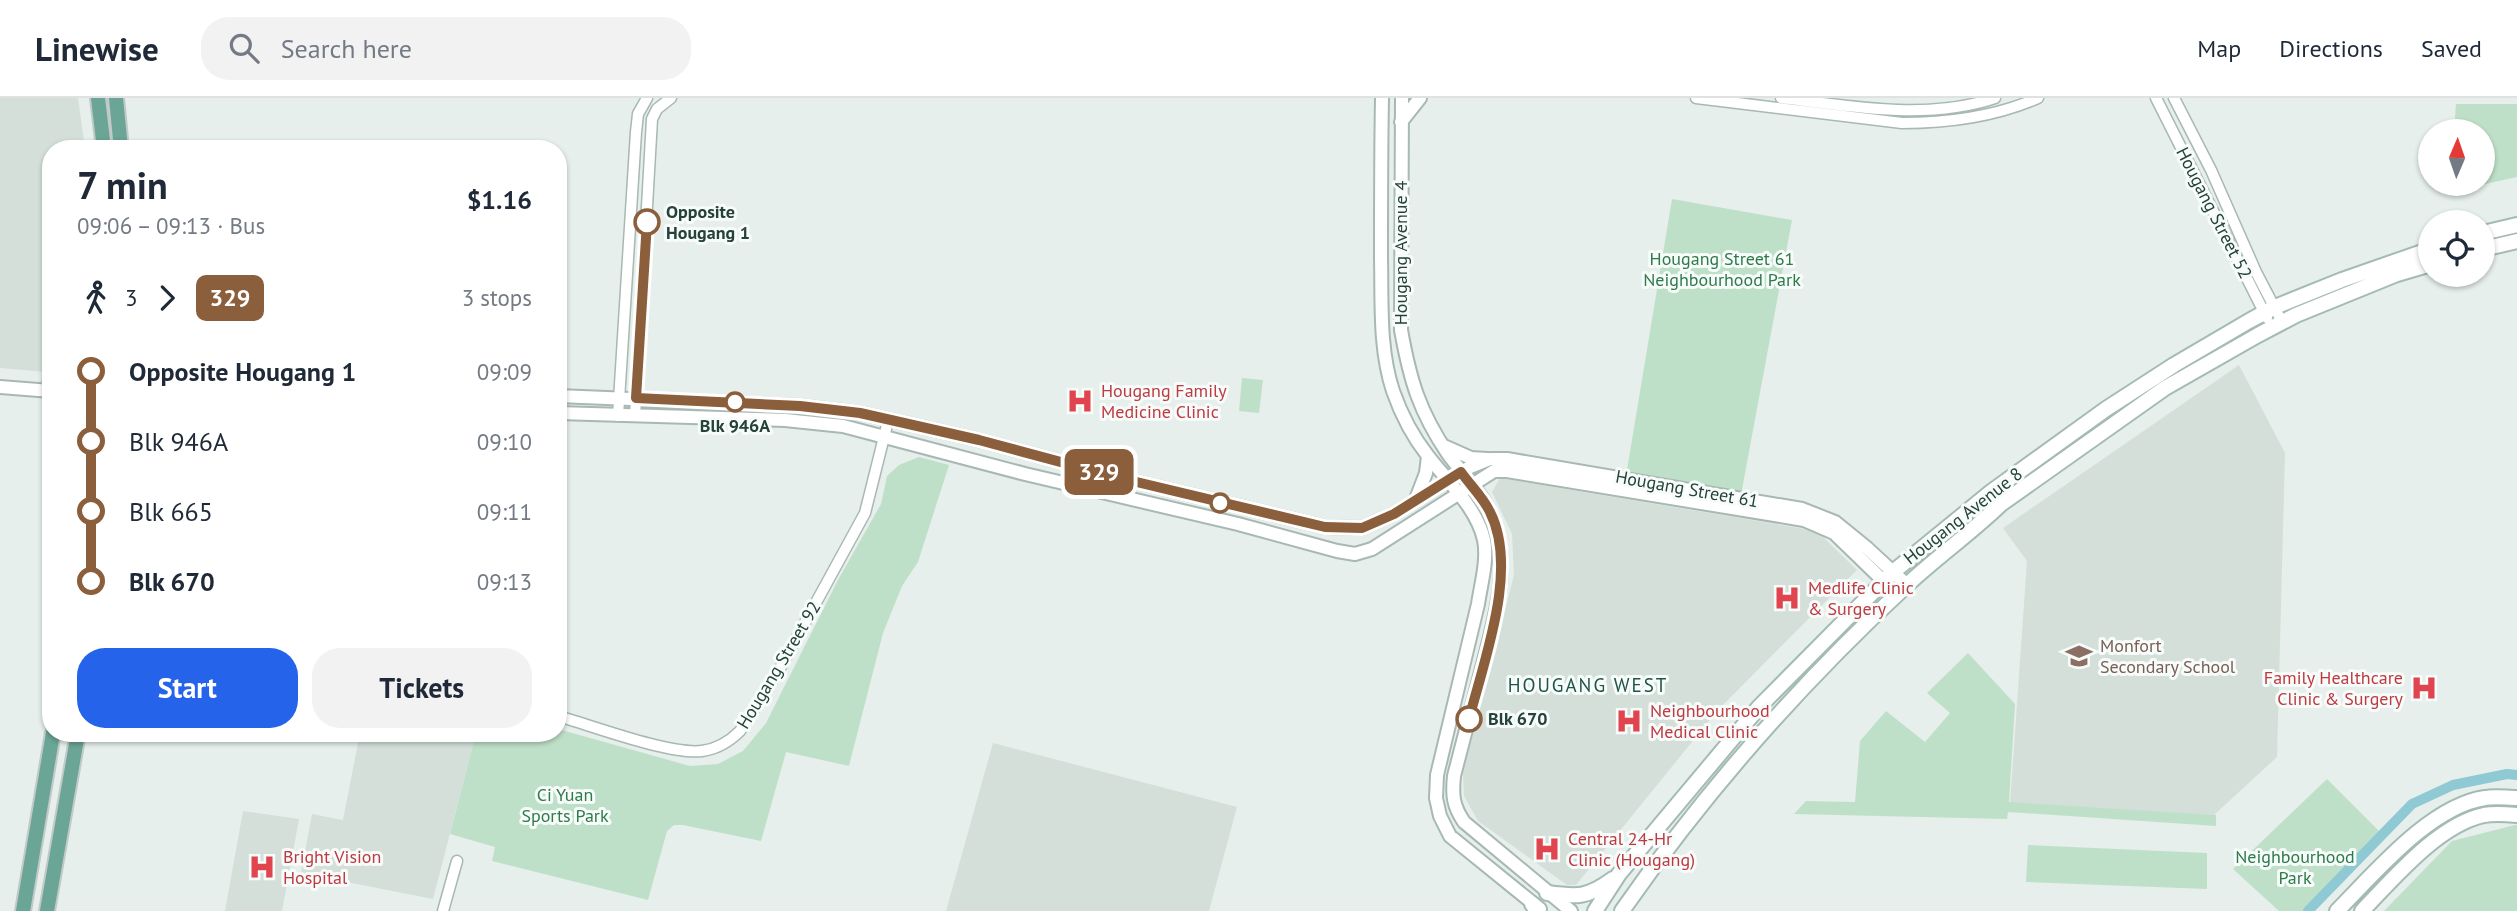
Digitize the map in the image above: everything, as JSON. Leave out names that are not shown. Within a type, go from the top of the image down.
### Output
[{"type":"main road","points":[[98,98],[103,140]]},
{"type":"main road","points":[[116,98],[120,140]]},
{"type":"main road","points":[[2495,230],[2517,225]]},
{"type":"main road","points":[[2495,246],[2517,241]]},
{"type":"main road","name":"Hougang Avenue 8","points":[[1595,911],[1619,874],[1759,707],[1888,577],[1991,492],[2106,409],[2174,365],[2270,310],[2342,280],[2418,254]]},
{"type":"main road","name":"Hougang Avenue 8","points":[[1622,911],[1689,822],[1772,722],[1902,590],[1980,526],[2001,504],[2165,388],[2277,325],[2397,274],[2418,268]]},
{"type":"main road","points":[[23,911],[51,742]]},
{"type":"main road","points":[[47,911],[76,742]]},
{"type":"main road","points":[[2337,911],[2428,823],[2468,802],[2486,797],[2517,798]]},
{"type":"main road","points":[[2362,911],[2438,837],[2454,827],[2487,815],[2517,815]]},
{"type":"main road","points":[[1547,892],[1580,897],[1597,891],[1619,874]]},
{"type":"main road","points":[[1634,911],[1638,887]]},
{"type":"street","points":[[618,416],[636,132],[638,114],[647,98]]},
{"type":"street","points":[[635,416],[652,119],[657,109],[671,98]]},
{"type":"street","points":[[1372,98],[1382,121]]},
{"type":"street","name":"Hougang Avenue 4","points":[[1382,98],[1384,352],[1398,402],[1408,426],[1427,456],[1472,513],[1484,541],[1482,578],[1437,775],[1436,798],[1440,816],[1450,836],[1537,909]]},
{"type":"street","name":"Hougang Avenue 4","points":[[1402,98],[1401,330],[1422,411],[1442,445],[1486,505],[1499,536],[1502,565],[1500,593],[1454,776],[1452,794],[1456,810],[1464,822],[1571,911]]},
{"type":"street","points":[[1401,122],[1420,98]]},
{"type":"street","points":[[1696,98],[1902,123],[1936,122],[2006,110],[2038,98]]},
{"type":"street","points":[[1781,98],[1916,111],[1972,104],[1995,98]]},
{"type":"street","name":"Hougang Street 52","points":[[2156,98],[2277,325]]},
{"type":"street","name":"Hougang Street 52","points":[[2174,98],[2211,170],[2270,310]]},
{"type":"street","points":[[0,381],[42,383]]},
{"type":"street","points":[[0,387],[42,390]]},
{"type":"street","points":[[567,396],[811,407],[860,413],[979,440],[1134,482],[1325,527],[1362,528],[1394,514],[1461,472],[1492,465]]},
{"type":"street","points":[[567,413],[843,426],[1025,474],[1355,554],[1372,549],[1436,508],[1471,485],[1492,465]]},
{"type":"street","name":"Hougang Street 92","points":[[567,719],[673,749],[700,751],[713,748],[740,732],[778,672],[865,513],[888,421]]},
{"type":"street","name":"Hougang Street 61","points":[[1442,445],[1492,465],[1804,520],[1834,533],[1902,590]]},
{"type":"street","points":[[1416,500],[1426,473],[1427,456]]},
{"type":"street","points":[[1486,505],[1492,465]]},
{"type":"street","points":[[1436,508],[1461,507],[1472,513]]},
{"type":"street","points":[[443,911],[457,862]]},
{"type":"shaded area","points":[[0,98],[78,98],[84,140],[42,140],[42,372],[0,368]]},
{"type":"shaded area","points":[[2239,365],[2285,453],[2277,757],[2214,815],[2010,804],[2027,561],[2003,528]]},
{"type":"shaded area","points":[[1500,478],[1817,531],[1857,570],[1717,711],[1576,885],[1567,885],[1478,821],[1464,796],[1463,773],[1514,575],[1512,534],[1492,492]]},
{"type":"shaded area","points":[[358,742],[474,742],[433,899],[301,873],[312,814],[343,820]]},
{"type":"shaded area","points":[[993,743],[1237,807],[1209,911],[946,911]]},
{"type":"shaded area","name":"Bright Vision Hospital","points":[[243,811],[299,819],[282,911],[225,911]]},
{"type":"green space","points":[[2456,104],[2517,104],[2517,177],[2496,182],[2496,119],[2455,119]]},
{"type":"green space","name":"Hougang Street 61 Neighbourhood Park","points":[[1672,199],[1792,220],[1741,495],[1626,476]]},
{"type":"green space","points":[[1242,378],[1263,380],[1259,413],[1239,411]]},
{"type":"green space","name":"Ci Yuan Sports Park","points":[[919,457],[949,465],[918,562],[902,586],[883,633],[849,766],[786,752],[761,841],[674,825],[667,831],[648,900],[492,861],[495,847],[450,834],[474,742],[567,742],[567,732],[690,766],[718,764],[743,751],[766,723],[838,580],[881,504],[887,476],[899,465]]},
{"type":"green space","points":[[1968,653],[2015,704],[2009,802],[2216,815],[2216,826],[2008,812],[2007,819],[1794,814],[1806,801],[1855,802],[1860,741],[1886,711],[1925,742],[1950,713],[1927,693]]},
{"type":"green space","name":"Neighbourhood Park","points":[[2327,779],[2384,836],[2313,911],[2279,911],[2233,869]]},
{"type":"green space","points":[[2517,825],[2517,911],[2384,911],[2452,841]]},
{"type":"green space","points":[[2028,845],[2207,853],[2207,889],[2026,882]]},
{"type":"waterway","points":[[2308,911],[2412,804],[2453,785],[2507,774],[2517,775]]},
{"type":"bus line","name":"329","points":[[647,222],[636,398],[800,406],[860,413],[1037,454],[1124,479],[1325,527],[1362,528],[1394,514],[1461,472],[1490,512],[1499,536],[1502,565],[1497,608],[1469,719]]},
{"type":"place","name":"Opposite Hougang 1","points":[[647,222]]},
{"type":"place","name":"Hougang Family Medicine Clinic","points":[[1080,401]]},
{"type":"place","name":"Blk 946A","points":[[735,402]]},
{"type":"place","name":"Medlife Clinic & Surgery","points":[[1787,598]]},
{"type":"place","name":"Monfort Secondary School","points":[[2079,656]]},
{"type":"place","name":"Family Healthcare Clinic & Surgery","points":[[2424,688]]},
{"type":"place","name":"Blk 670","points":[[1469,719]]},
{"type":"place","name":"Neighbourhood Medical Clinic","points":[[1629,721]]},
{"type":"place","name":"Central 24-Hr Clinic (Hougang)","points":[[1547,849]]},
{"type":"place","name":"Bright Vision Hospital","points":[[262,867]]},
{"type":"district","name":"HOUGANG WEST","points":[[1588,685]]}]
